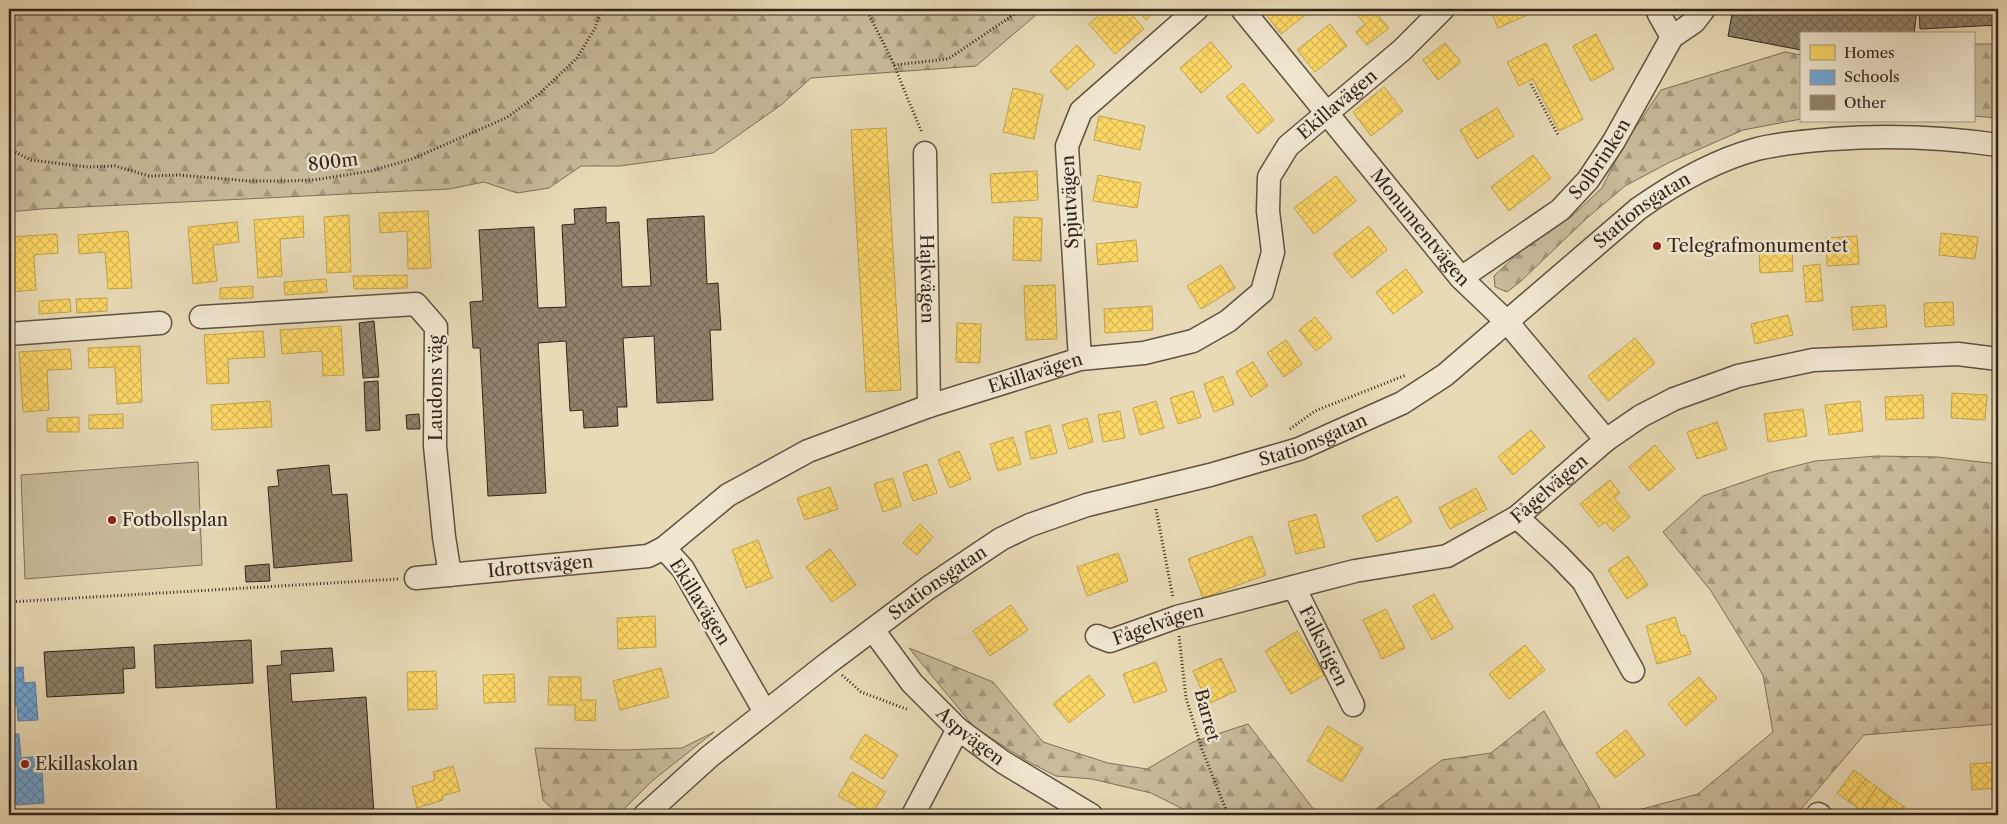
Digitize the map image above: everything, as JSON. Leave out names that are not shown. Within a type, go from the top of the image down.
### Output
[{"type":"street","name":"Spjutvägen","points":[[1080,359],[1067,146],[1081,111],[1197,9]]},
{"type":"street","name":"Monumentvägen","points":[[1242,9],[1461,278],[1508,323],[1606,440]]},
{"type":"street","name":"Ekillavägen","points":[[765,712],[683,569],[664,548],[728,495],[808,451],[929,406],[1080,359],[1144,353],[1193,342],[1228,321],[1262,292],[1273,252],[1268,210],[1269,177],[1288,146],[1402,50],[1443,9]]},
{"type":"street","points":[[1657,9],[1672,37]]},
{"type":"street","name":"Solbrinken","points":[[1461,278],[1560,210],[1588,180],[1614,141],[1672,37],[1694,22],[1702,10]]},
{"type":"street","name":"Stationsgatan","points":[[645,815],[709,757],[828,663],[928,588],[1001,540],[1030,525],[1087,505],[1267,459],[1299,448],[1402,403],[1445,375],[1508,323],[1558,276],[1638,209],[1662,192],[1693,175],[1756,150],[1806,141],[1901,136],[1950,138],[1998,145]]},
{"type":"street","name":"Hajkvägen","points":[[925,153],[929,406]]},
{"type":"street","name":"Laudons väg","points":[[201,317],[416,304],[436,327],[435,446],[444,537],[450,575]]},
{"type":"street","points":[[9,334],[160,323]]},
{"type":"street","name":"Fågelvägen","points":[[1097,636],[1110,641],[1177,617],[1355,571],[1447,556],[1517,517],[1606,440],[1641,416],[1674,399],[1738,376],[1813,360],[1958,354],[1998,359]]},
{"type":"street","points":[[1517,517],[1583,581],[1633,671]]},
{"type":"street","name":"Idrottsvägen","points":[[416,578],[648,556],[664,548]]},
{"type":"street","name":"Falkstigen","points":[[1294,587],[1353,705]]},
{"type":"street","name":"Aspvägen","points":[[873,630],[912,683],[958,728],[1004,762],[1091,815]]},
{"type":"street","points":[[913,815],[958,728]]},
{"type":"path","name":"800m","points":[[9,149],[32,160],[88,167],[115,166],[149,176],[178,175],[249,181],[287,181],[314,180],[371,172],[412,159],[506,118],[538,95],[577,58],[595,28],[602,9]]},
{"type":"path","points":[[866,9],[894,65],[921,128],[925,140],[925,153]]},
{"type":"path","points":[[894,65],[948,59],[1022,9]]},
{"type":"path","points":[[1531,84],[1558,135]]},
{"type":"path","points":[[1286,432],[1315,411],[1414,371]]},
{"type":"path","name":"Barret","points":[[1150,489],[1157,513],[1177,617],[1186,698],[1202,749],[1228,815]]},
{"type":"path","points":[[9,602],[416,578]]},
{"type":"path","points":[[828,663],[861,692],[914,712]]},
{"type":"green space","points":[[9,9],[1043,9],[976,66],[811,78],[781,105],[713,153],[620,166],[581,166],[549,188],[517,193],[484,182],[449,189],[9,212]]},
{"type":"green space","points":[[1974,44],[1998,44],[1998,118],[1974,116]]},
{"type":"green space","points":[[1785,52],[1800,55],[1800,119],[1743,130],[1670,162],[1625,186],[1587,218],[1520,282],[1507,292],[1495,287],[1494,276],[1529,243],[1571,217],[1602,188],[1623,146],[1661,90]]},
{"type":"green space","points":[[1876,456],[1937,457],[1998,464],[1998,724],[1864,735],[1796,815],[1620,815],[1698,794],[1773,732],[1763,675],[1711,591],[1663,532],[1703,496],[1772,472],[1815,461]]},
{"type":"green space","name":"Fotbollsplan","points":[[198,462],[202,565],[25,579],[21,475]]},
{"type":"green space","points":[[909,648],[993,682],[1043,742],[1108,763],[1147,769],[1193,742],[1248,724],[1318,815],[1195,815],[1151,793],[1092,779],[1056,776],[1027,761],[975,728]]},
{"type":"green space","points":[[1544,711],[1604,815],[1368,815],[1442,760],[1491,753]]},
{"type":"green space","points":[[714,732],[652,781],[618,815],[559,815],[543,800],[535,748],[623,750],[682,748]]},
{"type":"building: Homes","points":[[1107,9],[1127,9],[1144,29],[1115,54],[1089,24]]},
{"type":"building: Homes","points":[[1136,9],[1158,9],[1146,20]]},
{"type":"building: Homes","points":[[1262,9],[1313,9],[1281,34]]},
{"type":"building: Homes","points":[[1352,9],[1385,9],[1386,11],[1379,17],[1389,28],[1367,45],[1356,32],[1365,24]]},
{"type":"building: Homes","points":[[1490,9],[1533,9],[1534,12],[1498,28]]},
{"type":"building: Homes","points":[[1330,24],[1347,46],[1315,72],[1297,50]]},
{"type":"building: Homes","points":[[1596,34],[1614,69],[1591,81],[1573,46]]},
{"type":"building: Homes","points":[[1211,42],[1232,67],[1201,93],[1180,68]]},
{"type":"building: Homes","points":[[1445,43],[1461,62],[1438,80],[1423,60]]},
{"type":"building: Homes","points":[[1546,43],[1583,119],[1559,131],[1533,79],[1519,86],[1507,62]]},
{"type":"building: Homes","points":[[1077,45],[1095,65],[1067,90],[1050,71]]},
{"type":"building: Homes","points":[[1243,83],[1274,120],[1258,134],[1226,97]]},
{"type":"building: Homes","points":[[1384,87],[1403,111],[1371,136],[1353,112]]},
{"type":"building: Homes","points":[[1013,88],[1043,95],[1034,139],[1003,132]]},
{"type":"building: Homes","points":[[1497,108],[1514,136],[1477,159],[1460,130]]},
{"type":"building: Homes","points":[[1099,116],[1145,126],[1140,150],[1094,140]]},
{"type":"building: Homes","points":[[886,128],[901,390],[866,392],[851,130]]},
{"type":"building: Homes","points":[[1533,155],[1551,178],[1509,211],[1491,187]]},
{"type":"building: Homes","points":[[1037,171],[1038,200],[992,203],[990,174]]},
{"type":"building: Homes","points":[[1098,175],[1141,183],[1137,208],[1093,201]]},
{"type":"building: Homes","points":[[1336,176],[1356,201],[1314,234],[1294,208]]},
{"type":"building: Homes","points":[[428,211],[431,268],[408,269],[407,231],[380,233],[379,213]]},
{"type":"building: Homes","points":[[349,215],[351,272],[327,273],[324,217]]},
{"type":"building: Homes","points":[[303,216],[304,237],[280,239],[282,276],[258,278],[254,220]]},
{"type":"building: Homes","points":[[1014,217],[1042,218],[1041,261],[1013,260]]},
{"type":"building: Homes","points":[[237,222],[239,242],[213,245],[217,281],[193,284],[188,227]]},
{"type":"building: Homes","points":[[1369,226],[1387,250],[1352,278],[1333,254]]},
{"type":"building: Homes","points":[[128,231],[132,288],[108,289],[105,252],[79,254],[78,235]]},
{"type":"building: Homes","points":[[1941,233],[1978,237],[1975,259],[1939,255]]},
{"type":"building: Homes","points":[[57,234],[58,253],[34,255],[36,290],[11,292],[9,237]]},
{"type":"building: Homes","points":[[1857,236],[1859,264],[1827,266],[1826,238]]},
{"type":"building: Homes","points":[[1136,240],[1138,261],[1098,265],[1096,244]]},
{"type":"building: Homes","points":[[1792,247],[1793,271],[1760,273],[1759,248]]},
{"type":"building: Homes","points":[[1820,264],[1823,301],[1806,302],[1803,266]]},
{"type":"building: Homes","points":[[1221,265],[1235,288],[1201,309],[1187,286]]},
{"type":"building: Homes","points":[[1406,269],[1423,292],[1393,314],[1376,292]]},
{"type":"building: Homes","points":[[407,275],[407,288],[354,289],[353,276]]},
{"type":"building: Homes","points":[[326,279],[327,292],[285,295],[284,282]]},
{"type":"building: Homes","points":[[1055,285],[1057,339],[1026,340],[1024,286]]},
{"type":"building: Homes","points":[[253,286],[253,298],[220,299],[220,288]]},
{"type":"building: Homes","points":[[107,298],[107,311],[77,313],[76,299]]},
{"type":"building: Homes","points":[[70,299],[71,312],[39,314],[39,301]]},
{"type":"building: Homes","points":[[9,302],[13,302],[14,315],[9,316]]},
{"type":"building: Homes","points":[[1953,302],[1954,325],[1925,327],[1924,303]]},
{"type":"building: Homes","points":[[1885,305],[1887,327],[1853,330],[1851,307]]},
{"type":"building: Homes","points":[[1152,306],[1153,330],[1105,333],[1104,309]]},
{"type":"building: Homes","points":[[1788,315],[1793,335],[1755,344],[1751,324]]},
{"type":"building: Homes","points":[[1315,317],[1332,338],[1316,351],[1299,330]]},
{"type":"building: Homes","points":[[957,323],[981,324],[980,363],[956,362]]},
{"type":"building: Homes","points":[[341,326],[344,375],[323,376],[322,351],[282,354],[280,330]]},
{"type":"building: Homes","points":[[263,331],[265,357],[228,359],[229,383],[207,384],[204,335]]},
{"type":"building: Homes","points":[[1635,338],[1655,363],[1608,401],[1588,376]]},
{"type":"building: Homes","points":[[1286,340],[1302,364],[1284,377],[1267,353]]},
{"type":"building: Homes","points":[[140,346],[142,402],[117,404],[115,367],[89,368],[88,348]]},
{"type":"building: Homes","points":[[70,349],[72,369],[47,370],[49,410],[23,412],[19,352]]},
{"type":"building: Homes","points":[[1253,362],[1268,386],[1251,397],[1236,372]]},
{"type":"building: Homes","points":[[1223,376],[1234,404],[1214,412],[1204,384]]},
{"type":"building: Homes","points":[[1193,391],[1201,417],[1178,424],[1170,398]]},
{"type":"building: Homes","points":[[1952,393],[1987,395],[1985,420],[1951,418]]},
{"type":"building: Homes","points":[[1923,395],[1924,418],[1886,420],[1885,397]]},
{"type":"building: Homes","points":[[270,401],[272,427],[212,430],[211,405]]},
{"type":"building: Homes","points":[[1156,401],[1164,428],[1140,435],[1133,408]]},
{"type":"building: Homes","points":[[1860,401],[1863,431],[1829,435],[1825,405]]},
{"type":"building: Homes","points":[[1803,409],[1807,436],[1768,442],[1764,414]]},
{"type":"building: Homes","points":[[1120,411],[1125,438],[1103,442],[1098,415]]},
{"type":"building: Homes","points":[[123,414],[123,428],[89,429],[89,415]]},
{"type":"building: Homes","points":[[79,417],[79,432],[47,432],[47,418]]},
{"type":"building: Homes","points":[[1087,418],[1093,442],[1069,449],[1062,425]]},
{"type":"building: Homes","points":[[1717,422],[1727,449],[1697,459],[1687,432]]},
{"type":"building: Homes","points":[[1050,425],[1057,453],[1031,459],[1025,432]]},
{"type":"building: Homes","points":[[1531,430],[1545,447],[1513,475],[1498,457]]},
{"type":"building: Homes","points":[[1013,437],[1021,464],[998,471],[990,444]]},
{"type":"building: Homes","points":[[1655,445],[1675,469],[1649,491],[1629,467]]},
{"type":"building: Homes","points":[[959,451],[971,479],[950,488],[938,460]]},
{"type":"building: Homes","points":[[927,464],[937,493],[913,501],[903,473]]},
{"type":"building: Homes","points":[[893,478],[901,506],[883,512],[874,484]]},
{"type":"building: Homes","points":[[1610,480],[1620,493],[1614,498],[1630,517],[1613,531],[1605,522],[1599,527],[1580,504]]},
{"type":"building: Homes","points":[[830,487],[838,509],[805,520],[797,498]]},
{"type":"building: Homes","points":[[1476,488],[1487,509],[1450,529],[1439,508]]},
{"type":"building: Homes","points":[[1397,496],[1412,522],[1377,542],[1362,516]]},
{"type":"building: Homes","points":[[1316,514],[1325,547],[1296,554],[1288,522]]},
{"type":"building: Homes","points":[[920,524],[933,537],[917,555],[903,543]]},
{"type":"building: Homes","points":[[1252,536],[1266,575],[1203,598],[1188,559]]},
{"type":"building: Homes","points":[[758,540],[772,578],[746,588],[732,550]]},
{"type":"building: Homes","points":[[830,549],[856,585],[832,602],[806,567]]},
{"type":"building: Homes","points":[[1118,553],[1128,581],[1087,596],[1077,567]]},
{"type":"building: Homes","points":[[1628,556],[1648,585],[1627,599],[1608,570]]},
{"type":"building: Homes","points":[[1434,594],[1453,628],[1432,640],[1413,606]]},
{"type":"building: Homes","points":[[1011,605],[1028,630],[990,656],[973,631]]},
{"type":"building: Homes","points":[[1386,609],[1405,648],[1382,659],[1363,620]]},
{"type":"building: Homes","points":[[655,616],[656,647],[618,649],[617,618]]},
{"type":"building: Homes","points":[[1675,617],[1681,636],[1685,635],[1691,654],[1657,664],[1646,626]]},
{"type":"building: Homes","points":[[1297,631],[1324,675],[1291,694],[1265,651]]},
{"type":"building: Homes","points":[[1525,645],[1545,670],[1509,699],[1489,674]]},
{"type":"building: Homes","points":[[1221,658],[1236,691],[1208,704],[1193,671]]},
{"type":"building: Homes","points":[[1156,662],[1167,691],[1134,703],[1123,674]]},
{"type":"building: Homes","points":[[661,668],[669,697],[620,710],[613,681]]},
{"type":"building: Homes","points":[[436,671],[437,709],[408,710],[407,672]]},
{"type":"building: Homes","points":[[514,674],[515,702],[484,703],[483,675]]},
{"type":"building: Homes","points":[[1089,675],[1105,695],[1069,723],[1053,704]]},
{"type":"building: Homes","points":[[549,677],[581,677],[581,700],[596,700],[595,721],[575,720],[575,705],[548,705]]},
{"type":"building: Homes","points":[[1699,677],[1717,698],[1686,726],[1668,704]]},
{"type":"building: Homes","points":[[1328,726],[1363,748],[1342,782],[1307,761]]},
{"type":"building: Homes","points":[[1626,730],[1645,755],[1615,778],[1596,753]]},
{"type":"building: Homes","points":[[865,734],[898,755],[883,779],[850,758]]},
{"type":"building: Homes","points":[[1998,762],[1998,796],[1995,797],[1995,788],[1972,790],[1970,764]]},
{"type":"building: Homes","points":[[453,766],[460,791],[442,796],[443,800],[417,808],[412,787],[435,780],[433,772]]},
{"type":"building: Homes","points":[[1854,770],[1866,779],[1848,801],[1837,793]]},
{"type":"building: Homes","points":[[852,772],[886,792],[871,815],[838,796]]},
{"type":"building: Homes","points":[[1866,779],[1877,787],[1861,810],[1848,801]]},
{"type":"building: Homes","points":[[1877,787],[1890,797],[1877,815],[1867,815],[1861,810]]},
{"type":"building: Homes","points":[[1890,797],[1903,806],[1896,815],[1877,815]]},
{"type":"building: Homes","points":[[1903,806],[1916,815],[1896,815]]},
{"type":"building: Schools","name":"Ekillaskolan","points":[[23,667],[24,683],[35,682],[38,720],[18,721],[17,705],[9,706],[9,668]]},
{"type":"building: Schools","name":"Ekillaskolan","points":[[9,734],[19,734],[21,758],[41,756],[44,803],[16,805],[14,770],[9,770]]},
{"type":"building: Other","points":[[1733,9],[1917,9],[1914,32],[1800,32],[1800,50],[1728,36]]},
{"type":"building: Other","points":[[1919,9],[1998,9],[1998,25],[1920,29]]},
{"type":"building: Other","points":[[606,207],[606,223],[619,222],[622,287],[651,286],[647,219],[704,216],[707,284],[718,283],[721,330],[710,330],[713,400],[657,403],[654,336],[623,338],[627,407],[617,407],[618,426],[584,428],[583,410],[570,411],[566,341],[538,343],[546,493],[488,496],[480,348],[473,348],[470,302],[483,301],[479,230],[534,227],[538,308],[566,307],[562,225],[575,224],[574,209]]},
{"type":"building: Other","points":[[374,321],[379,377],[363,378],[359,323]]},
{"type":"building: Other","points":[[378,381],[380,430],[366,431],[364,382]]},
{"type":"building: Other","points":[[419,414],[420,429],[407,429],[406,415]]},
{"type":"building: Other","points":[[329,465],[332,495],[347,494],[352,561],[274,568],[268,487],[279,486],[277,470]]},
{"type":"building: Other","points":[[269,564],[270,581],[246,582],[245,566]]},
{"type":"building: Other","points":[[251,640],[253,683],[156,688],[154,645]]},
{"type":"building: Other","points":[[134,647],[135,668],[123,669],[124,693],[47,697],[44,652]]},
{"type":"building: Other","points":[[332,648],[334,671],[290,674],[292,702],[366,697],[374,814],[277,815],[267,666],[282,665],[281,651]]},
{"type":"place","name":"Telegrafmonumentet","points":[[1657,246]]},
{"type":"place","name":"Fotbollsplan","points":[[112,520]]},
{"type":"place","name":"Ekillaskolan","points":[[25,764]]}]
